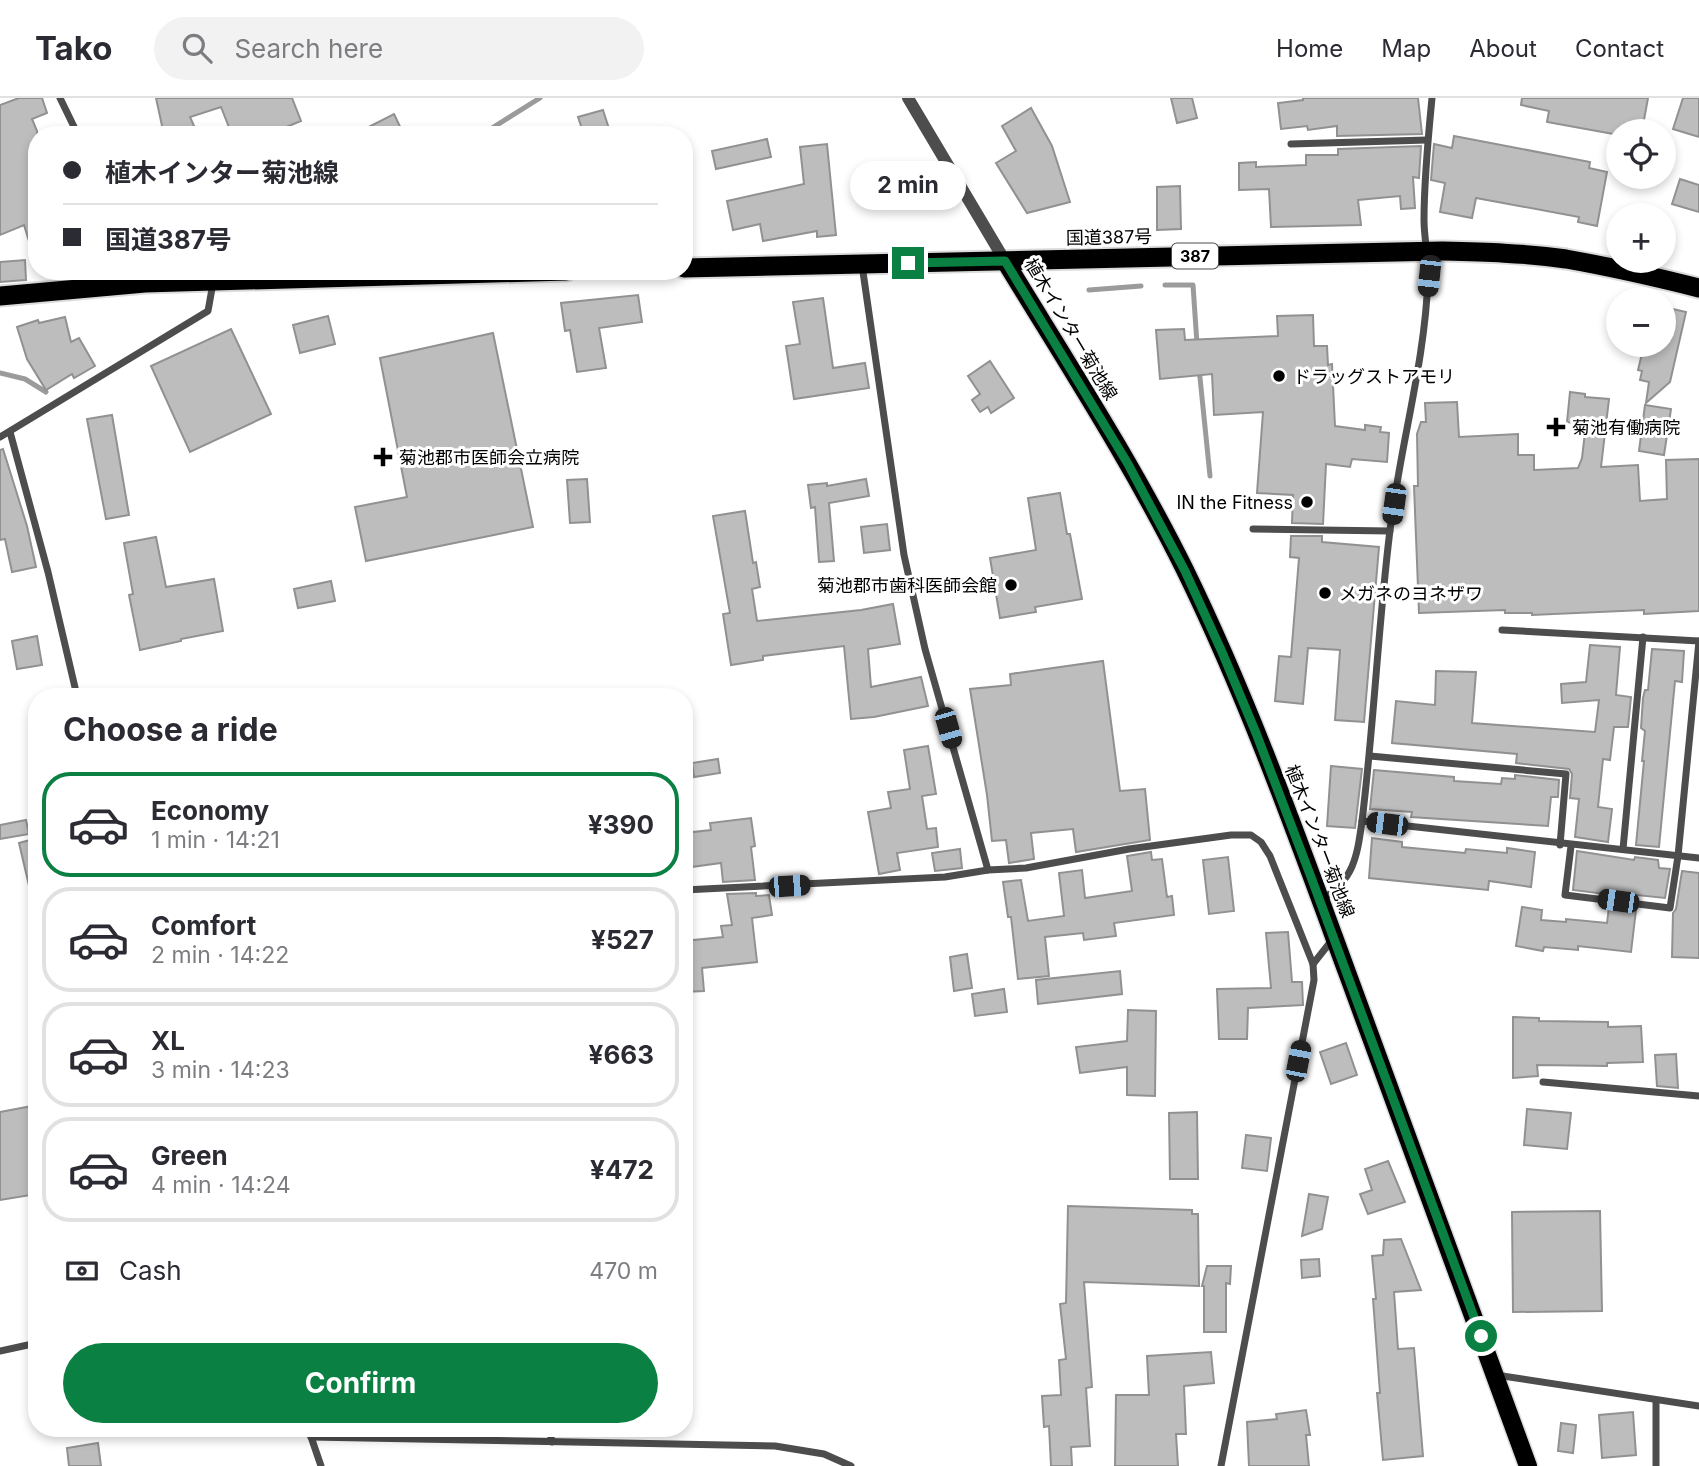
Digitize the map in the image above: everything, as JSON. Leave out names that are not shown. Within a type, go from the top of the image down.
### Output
[{"type":"highway","name":"国道387号","points":[[693,268],[1426,251],[1488,252],[1564,259],[1699,288]]},
{"type":"highway","points":[[0,296],[120,280]]},
{"type":"main road","name":"植木インター菊池線","points":[[1005,261],[1128,464],[1185,571],[1256,733],[1334,937],[1528,1466]]},
{"type":"street","points":[[60,98],[74,126]]},
{"type":"street","points":[[908,98],[1005,261]]},
{"type":"street","points":[[1320,901],[1343,884],[1354,864],[1362,821],[1390,531],[1397,477],[1409,426],[1429,276],[1424,220],[1427,140],[1432,98]]},
{"type":"street","points":[[1291,144],[1427,140]]},
{"type":"street","points":[[862,264],[904,555],[925,649],[988,870]]},
{"type":"street","points":[[0,437],[208,311],[214,280]]},
{"type":"street","points":[[10,432],[48,572],[75,688]]},
{"type":"street","points":[[1253,529],[1390,531]]},
{"type":"street","points":[[1502,630],[1699,641],[1678,856],[1670,908],[1565,895],[1571,846]]},
{"type":"street","points":[[1623,849],[1643,637]]},
{"type":"street","points":[[1370,756],[1566,774],[1560,845]]},
{"type":"street","points":[[1362,821],[1560,845],[1699,858]]},
{"type":"street","points":[[693,890],[945,877],[988,870],[1026,868],[1129,849],[1251,835],[1261,842],[1270,856],[1313,964],[1314,980],[1221,1466]]},
{"type":"street","points":[[1313,964],[1334,937]]},
{"type":"street","points":[[1543,1082],[1699,1097]]},
{"type":"street","points":[[0,1351],[28,1345]]},
{"type":"street","points":[[1495,1375],[1699,1406]]},
{"type":"street","points":[[1656,1466],[1657,1401]]},
{"type":"street","points":[[321,1466],[312,1437],[775,1446],[824,1454],[851,1466]]},
{"type":"street","points":[[551,1437],[552,1442]]},
{"type":"building","points":[[19,98],[42,98],[47,113],[32,119],[35,126],[28,126],[28,238],[24,225],[0,235],[0,105]]},
{"type":"building","points":[[156,98],[292,98],[301,121],[289,126],[228,126],[221,107],[190,117],[194,126],[162,126]]},
{"type":"building","points":[[1171,98],[1192,98],[1197,118],[1177,123]]},
{"type":"building","points":[[1303,98],[1418,98],[1422,134],[1337,136],[1337,126],[1308,130],[1307,126],[1281,129],[1278,103]]},
{"type":"building","points":[[1522,98],[1648,98],[1644,119],[1606,119],[1606,133],[1547,122],[1549,111],[1521,105]]},
{"type":"building","points":[[1683,98],[1699,98],[1699,137],[1676,130],[1676,120]]},
{"type":"building","points":[[1031,108],[1052,146],[1070,202],[1027,213],[996,163],[1016,151],[1002,126]]},
{"type":"building","points":[[603,110],[608,126],[581,126],[578,117]]},
{"type":"building","points":[[394,114],[400,126],[371,126]]},
{"type":"building","points":[[1454,136],[1590,162],[1589,168],[1606,172],[1597,226],[1578,222],[1579,217],[1476,198],[1472,218],[1440,212],[1445,183],[1431,180],[1434,144],[1452,148]]},
{"type":"building","points":[[767,139],[771,157],[716,169],[712,151]]},
{"type":"building","points":[[827,144],[836,235],[817,237],[817,231],[763,241],[760,224],[733,230],[727,201],[804,184],[800,147]]},
{"type":"building","points":[[1421,146],[1419,178],[1413,177],[1415,208],[1401,209],[1400,196],[1358,200],[1361,225],[1271,227],[1269,189],[1239,190],[1239,163],[1256,162],[1256,167],[1306,165],[1306,155],[1338,155],[1338,149]]},
{"type":"building","points":[[1680,179],[1699,185],[1699,212],[1672,203]]},
{"type":"building","points":[[1180,186],[1181,229],[1157,230],[1157,187]]},
{"type":"building","points":[[25,260],[26,280],[0,282],[0,262]]},
{"type":"building","points":[[638,295],[642,322],[599,328],[606,368],[577,372],[570,330],[565,331],[561,303]]},
{"type":"building","points":[[823,298],[833,368],[865,363],[869,388],[794,399],[786,346],[800,344],[793,302]]},
{"type":"building","points":[[1676,310],[1686,312],[1676,356]]},
{"type":"building","points":[[1313,315],[1314,346],[1327,346],[1328,365],[1332,364],[1335,426],[1365,430],[1365,425],[1381,427],[1380,432],[1389,433],[1387,462],[1352,459],[1350,467],[1326,464],[1323,524],[1292,523],[1293,495],[1257,493],[1263,412],[1214,415],[1212,374],[1160,379],[1156,330],[1184,329],[1185,340],[1278,336],[1277,316]]},
{"type":"building","points":[[328,316],[335,344],[300,353],[293,325]]},
{"type":"building","points":[[65,317],[71,342],[79,338],[95,366],[74,378],[72,374],[46,390],[27,359],[17,327],[38,320],[39,323]]},
{"type":"building","points":[[231,329],[271,414],[190,452],[151,366]]},
{"type":"building","points":[[493,333],[533,527],[366,561],[355,507],[407,497],[380,358]]},
{"type":"building","points":[[1641,357],[1676,357],[1670,382],[1646,403],[1649,382],[1640,380],[1642,371],[1638,370]]},
{"type":"building","points":[[990,361],[1014,398],[991,413],[988,407],[980,412],[972,400],[980,394],[968,376]]},
{"type":"building","points":[[1570,392],[1585,394],[1585,397],[1609,399],[1601,467],[1638,465],[1640,501],[1667,499],[1666,460],[1699,459],[1699,611],[1644,614],[1644,610],[1532,615],[1505,613],[1505,610],[1419,613],[1414,486],[1418,486],[1417,434],[1421,422],[1426,422],[1425,403],[1457,402],[1459,437],[1518,434],[1518,455],[1534,455],[1534,470],[1578,468],[1582,458],[1586,424],[1567,422]]},
{"type":"building","points":[[1645,405],[1671,409],[1664,455],[1639,451]]},
{"type":"building","points":[[112,415],[129,515],[106,519],[87,419]]},
{"type":"building","points":[[3,449],[27,526],[36,567],[12,572],[5,539],[0,540],[0,450]]},
{"type":"building","points":[[587,479],[590,522],[570,523],[567,480]]},
{"type":"building","points":[[866,479],[869,496],[829,503],[834,561],[819,562],[815,507],[811,508],[808,485],[827,483],[827,486]]},
{"type":"building","points":[[1060,493],[1082,599],[1035,607],[1036,612],[1000,618],[990,558],[1036,550],[1028,498]]},
{"type":"building","points":[[745,511],[753,563],[756,562],[760,587],[752,589],[757,621],[893,604],[900,644],[868,649],[871,687],[921,677],[928,706],[851,719],[844,646],[763,656],[763,660],[731,665],[723,614],[730,613],[713,516]]},
{"type":"building","points":[[887,524],[890,550],[864,553],[861,527]]},
{"type":"building","points":[[1291,536],[1322,536],[1322,542],[1379,547],[1364,722],[1335,720],[1340,650],[1308,648],[1303,704],[1275,701],[1279,656],[1291,657],[1299,558],[1290,557]]},
{"type":"building","points":[[156,537],[166,587],[214,579],[223,631],[140,650],[129,595],[133,594],[124,543]]},
{"type":"building","points":[[331,581],[335,601],[298,608],[294,589]]},
{"type":"building","points":[[37,636],[42,665],[17,669],[12,641]]},
{"type":"building","points":[[1590,645],[1620,647],[1616,695],[1631,697],[1628,727],[1614,727],[1610,760],[1603,759],[1598,807],[1612,809],[1608,842],[1575,837],[1579,799],[1570,798],[1572,774],[1569,769],[1516,763],[1517,754],[1392,743],[1396,701],[1435,705],[1436,671],[1476,672],[1472,723],[1595,732],[1599,700],[1562,703],[1561,684],[1586,682]]},
{"type":"building","points":[[1652,649],[1684,651],[1682,682],[1675,681],[1659,847],[1636,845],[1644,761],[1645,731],[1641,728],[1643,698],[1645,690],[1648,690]]},
{"type":"building","points":[[1103,661],[1120,791],[1145,789],[1150,840],[1076,852],[1073,829],[1031,833],[1034,859],[1009,863],[1006,840],[992,841],[970,689],[1011,685],[1010,674]]},
{"type":"building","points":[[928,746],[936,794],[922,796],[927,829],[936,828],[938,847],[897,853],[900,870],[879,874],[868,812],[891,808],[888,792],[910,789],[904,750]]},
{"type":"building","points":[[718,759],[720,773],[694,777],[693,763]]},
{"type":"building","points":[[1331,766],[1362,769],[1355,828],[1327,826]]},
{"type":"building","points":[[1374,770],[1454,777],[1454,781],[1501,784],[1502,778],[1515,779],[1515,775],[1559,780],[1558,797],[1551,797],[1548,826],[1411,817],[1412,812],[1370,809]]},
{"type":"building","points":[[751,818],[755,846],[751,847],[755,880],[723,882],[721,863],[693,867],[693,832],[711,830],[710,823]]},
{"type":"building","points":[[26,820],[28,834],[0,839],[0,825]]},
{"type":"building","points":[[1372,838],[1402,842],[1402,847],[1465,853],[1466,849],[1507,853],[1507,848],[1535,852],[1531,887],[1489,881],[1488,890],[1369,878]]},
{"type":"building","points":[[28,840],[28,881],[19,843]]},
{"type":"building","points":[[960,849],[962,868],[935,871],[932,853]]},
{"type":"building","points":[[1577,851],[1634,860],[1635,857],[1658,860],[1659,868],[1670,869],[1665,898],[1637,895],[1637,898],[1573,890]]},
{"type":"building","points":[[1151,852],[1152,860],[1162,859],[1167,897],[1172,896],[1174,915],[1114,923],[1116,936],[1084,940],[1083,933],[1045,937],[1049,976],[1018,979],[1011,917],[1008,917],[1003,882],[1021,880],[1028,921],[1064,916],[1059,873],[1082,870],[1085,898],[1132,891],[1127,856]]},
{"type":"building","points":[[1228,857],[1234,911],[1209,914],[1203,860]]},
{"type":"building","points":[[1682,871],[1699,873],[1699,958],[1672,957],[1673,913]]},
{"type":"building","points":[[727,894],[769,895],[772,915],[752,918],[757,962],[702,968],[704,991],[693,992],[693,940],[723,937],[721,926],[732,925]]},
{"type":"building","points":[[1522,907],[1542,910],[1541,920],[1566,922],[1566,919],[1607,923],[1609,907],[1636,910],[1631,952],[1578,946],[1578,950],[1544,947],[1543,951],[1516,946]]},
{"type":"building","points":[[1288,932],[1292,982],[1302,982],[1303,1005],[1248,1008],[1247,1039],[1219,1039],[1217,989],[1271,988],[1266,933]]},
{"type":"building","points":[[967,954],[972,988],[954,991],[950,957]]},
{"type":"building","points":[[1120,971],[1122,994],[1038,1004],[1036,980]]},
{"type":"building","points":[[1004,989],[1007,1012],[975,1016],[972,994]]},
{"type":"building","points":[[1128,1010],[1156,1011],[1155,1096],[1127,1095],[1127,1067],[1080,1073],[1076,1047],[1127,1041]]},
{"type":"building","points":[[1513,1017],[1539,1018],[1539,1021],[1608,1022],[1608,1027],[1641,1026],[1643,1062],[1607,1063],[1607,1066],[1537,1065],[1538,1076],[1513,1078]]},
{"type":"building","points":[[1346,1043],[1357,1075],[1331,1084],[1320,1052]]},
{"type":"building","points":[[1676,1054],[1678,1088],[1657,1086],[1655,1055]]},
{"type":"building","points":[[28,1107],[28,1195],[0,1200],[0,1112]]},
{"type":"building","points":[[1527,1109],[1571,1113],[1567,1149],[1524,1145]]},
{"type":"building","points":[[1197,1112],[1198,1179],[1170,1179],[1169,1113]]},
{"type":"building","points":[[1246,1135],[1271,1138],[1267,1171],[1242,1168]]},
{"type":"building","points":[[1388,1161],[1405,1202],[1368,1214],[1360,1194],[1372,1190],[1365,1169]]},
{"type":"building","points":[[1309,1194],[1328,1197],[1322,1229],[1302,1236]]},
{"type":"building","points":[[1068,1206],[1192,1210],[1192,1214],[1198,1214],[1199,1286],[1084,1282],[1092,1387],[1086,1388],[1090,1446],[1071,1447],[1072,1466],[1051,1466],[1049,1426],[1044,1427],[1042,1396],[1061,1395],[1059,1360],[1066,1359],[1060,1304],[1066,1303]]},
{"type":"building","points":[[1600,1211],[1602,1311],[1513,1312],[1512,1212]]},
{"type":"building","points":[[1401,1239],[1421,1290],[1394,1292],[1398,1349],[1414,1348],[1423,1456],[1383,1460],[1377,1393],[1380,1393],[1372,1256],[1383,1255],[1384,1240]]},
{"type":"building","points":[[1319,1259],[1320,1276],[1302,1278],[1301,1260]]},
{"type":"building","points":[[1207,1266],[1231,1266],[1230,1284],[1226,1283],[1226,1332],[1204,1332],[1202,1286]]},
{"type":"building","points":[[1211,1352],[1214,1383],[1184,1386],[1186,1434],[1176,1434],[1178,1466],[1115,1466],[1116,1395],[1149,1395],[1147,1356]]},
{"type":"building","points":[[1306,1410],[1310,1435],[1306,1435],[1309,1466],[1249,1466],[1247,1422],[1277,1419],[1276,1414]]},
{"type":"building","points":[[1633,1412],[1636,1455],[1602,1458],[1599,1415]]},
{"type":"building","points":[[1561,1423],[1576,1425],[1573,1453],[1558,1451]]},
{"type":"building","points":[[98,1443],[101,1466],[69,1466],[67,1448]]},
{"type":"waterway","points":[[495,126],[540,98]]},
{"type":"waterway","points":[[1165,285],[1193,285],[1197,344]]},
{"type":"waterway","points":[[1089,290],[1141,286]]},
{"type":"waterway","points":[[1199,368],[1210,476]]},
{"type":"waterway","points":[[0,373],[25,379],[46,392]]},
{"type":"place","name":"ドラッグストアモリ","points":[[1279,376]]},
{"type":"place","name":"菊池有働病院","points":[[1556,427]]},
{"type":"place","name":"菊池郡市医師会立病院","points":[[383,457]]},
{"type":"place","name":"IN the Fitness","points":[[1307,502]]},
{"type":"place","name":"菊池郡市歯科医師会館","points":[[1011,585]]},
{"type":"place","name":"メガネのヨネザワ","points":[[1325,593]]},
{"type":"route","points":[[908,263],[1005,261],[1128,464],[1157,517],[1185,571],[1256,733],[1481,1336]]}]
